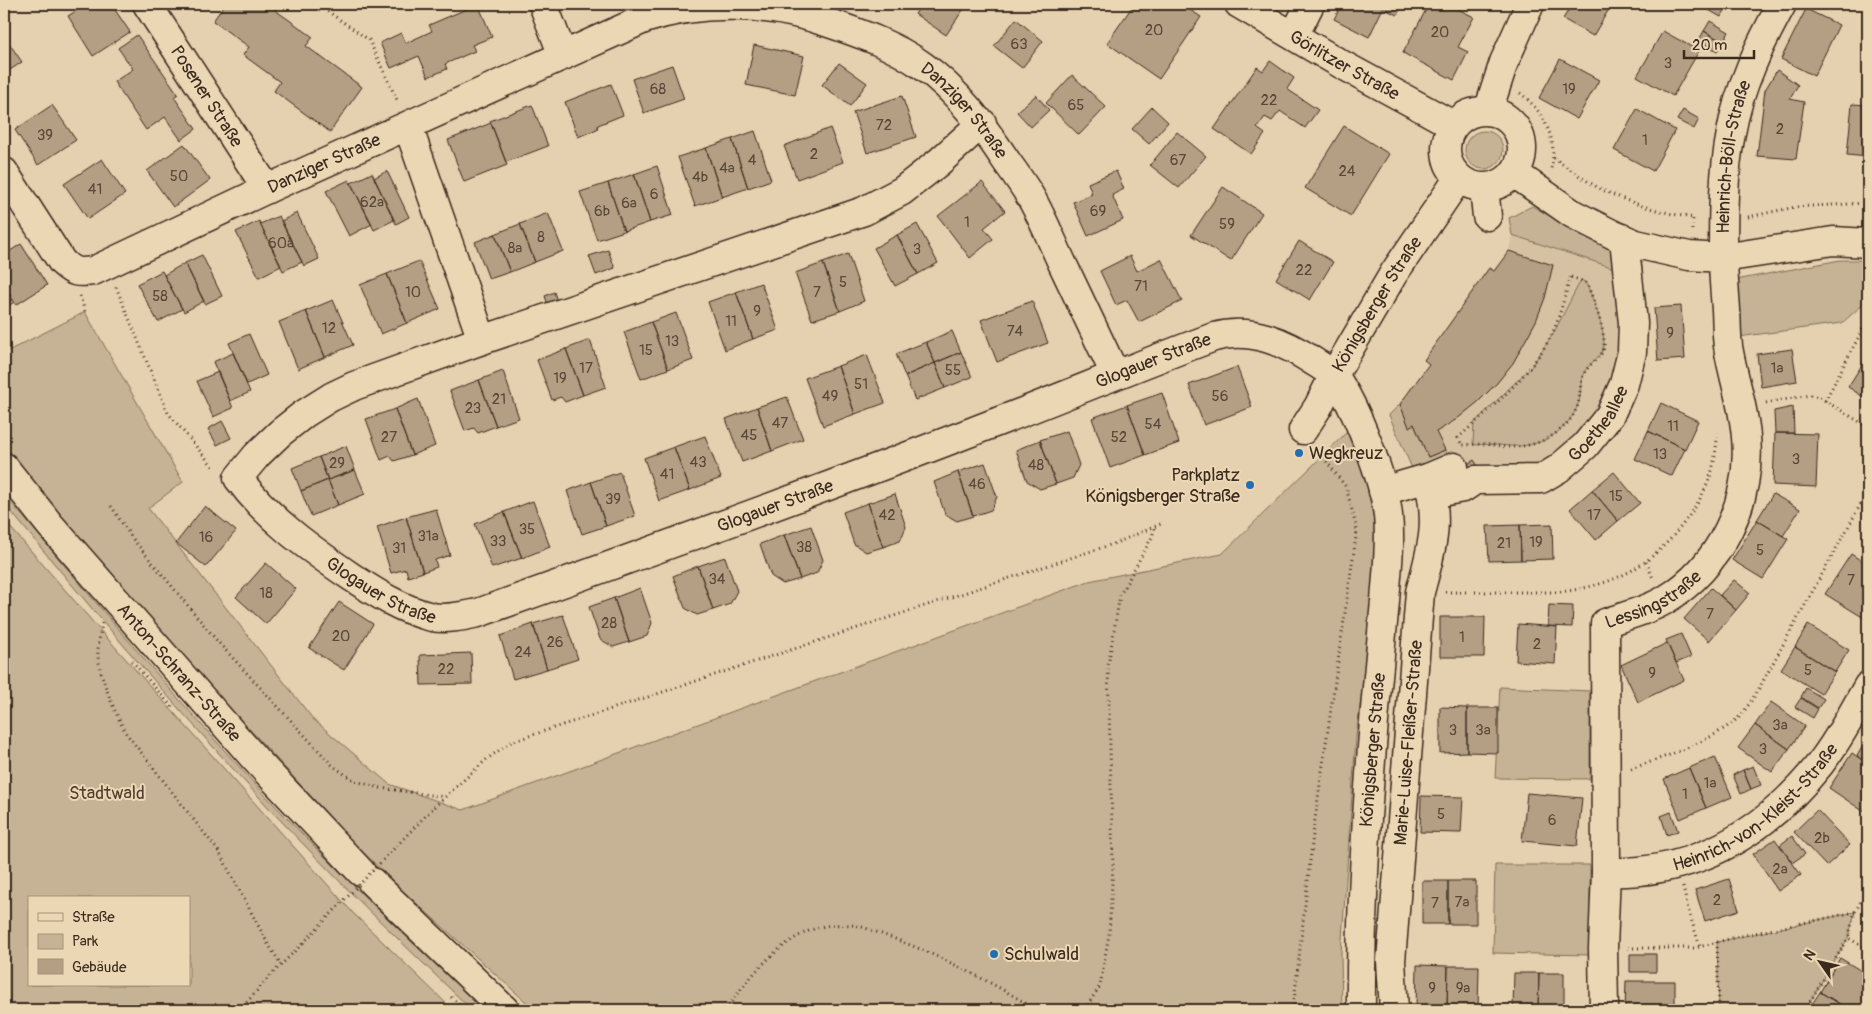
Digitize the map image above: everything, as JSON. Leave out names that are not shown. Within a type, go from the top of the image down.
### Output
[{"type":"street","name":"Posener Straße","points":[[147,4],[267,189]]},
{"type":"street","points":[[543,4],[563,56]]},
{"type":"street","name":"Görlitzer Straße","points":[[1239,4],[1453,126]]},
{"type":"street","points":[[1294,36],[1310,4]]},
{"type":"street","points":[[1488,111],[1504,62],[1530,4]]},
{"type":"street","name":"Heinrich-Böll-Straße","points":[[1723,258],[1725,186],[1731,133],[1745,83],[1755,58],[1782,4]]},
{"type":"street","name":"Danziger Straße","points":[[4,172],[62,262],[72,271],[81,273],[93,271],[267,189],[644,19],[688,5],[758,7],[808,16],[857,32],[891,47],[923,66],[955,93],[982,123],[1030,197],[1115,374]]},
{"type":"street","points":[[1488,111],[1500,114],[1518,132],[1521,140],[1521,157],[1514,173],[1506,181],[1484,188],[1466,184],[1458,179],[1446,159],[1445,147],[1453,126],[1466,115],[1474,112],[1488,111]]},
{"type":"street","points":[[238,478],[257,455],[280,433],[304,414],[331,397],[354,386],[482,340],[864,212],[909,185],[939,162],[982,123]]},
{"type":"street","points":[[408,126],[482,340]]},
{"type":"street","points":[[1514,173],[1573,214],[1592,224],[1636,244],[1689,256],[1723,258],[1833,241],[1868,243]]},
{"type":"street","name":"Königsberger Straße","points":[[1361,1010],[1360,953],[1366,838],[1388,562],[1388,514],[1368,413],[1334,375],[1394,273],[1458,179]]},
{"type":"street","points":[[1484,188],[1487,216]]},
{"type":"street","name":"Goetheallee","points":[[1430,485],[1447,491],[1463,488],[1475,480],[1542,479],[1558,469],[1585,446],[1610,415],[1624,384],[1632,352],[1633,323],[1624,239]]},
{"type":"street","name":"Lessingstraße","points":[[1604,1010],[1603,948],[1606,872],[1605,623],[1664,601],[1684,588],[1716,552],[1738,510],[1744,487],[1746,438],[1742,407],[1728,350],[1723,258]]},
{"type":"street","name":"Glogauer Straße","points":[[238,478],[267,513],[317,554],[372,590],[397,605],[416,613],[435,618],[456,617],[478,613],[651,552],[988,426],[1115,374],[1228,333],[1242,333],[1269,338],[1305,356],[1334,375]]},
{"type":"street","points":[[1303,430],[1318,407],[1334,375]]},
{"type":"street","name":"Anton-Schranz-Straße","points":[[4,467],[50,525],[249,752],[367,877],[505,1010]]},
{"type":"street","points":[[1384,491],[1430,485],[1454,467]]},
{"type":"street","name":"Marie-Luise-Fleißer-Straße","points":[[1394,1010],[1392,962],[1420,592],[1434,535],[1435,518],[1430,485]]},
{"type":"street","name":"Heinrich-von-Kleist-Straße","points":[[1606,872],[1641,872],[1660,869],[1708,855],[1731,844],[1765,821],[1795,794],[1822,762],[1845,727],[1868,686]]},
{"type":"path","points":[[321,4],[323,8],[369,40],[408,126]]},
{"type":"path","points":[[1689,256],[1693,218]]},
{"type":"path","points":[[107,266],[168,413],[217,471],[238,478]]},
{"type":"path","points":[[1571,277],[1586,282],[1595,305],[1604,344],[1601,354],[1585,371],[1578,404],[1570,420],[1553,435],[1534,443],[1515,447],[1473,445],[1462,445],[1458,438],[1531,367],[1552,334],[1571,277]]},
{"type":"path","points":[[1825,400],[1868,319]]},
{"type":"path","points":[[1742,407],[1810,396],[1819,397],[1868,427]]},
{"type":"path","points":[[1420,592],[1560,592],[1601,584],[1630,572],[1646,562],[1670,540],[1701,497],[1710,476],[1718,424]]},
{"type":"path","points":[[1293,1010],[1314,826],[1357,530],[1346,487],[1303,430]]},
{"type":"path","points":[[1605,778],[1666,757],[1709,738],[1738,719],[1757,692],[1868,491]]},
{"type":"path","points":[[111,506],[132,538],[218,642],[333,766],[356,781],[381,788],[444,797]]},
{"type":"path","points":[[240,1010],[281,964],[444,797],[487,759],[511,742],[1116,543],[1163,523]]},
{"type":"path","points":[[1079,1010],[1085,1009],[1100,986],[1109,934],[1113,866],[1108,666],[1120,595],[1156,526]]},
{"type":"path","points":[[102,623],[98,662],[118,719],[126,733],[219,852],[268,944],[281,964]]},
{"type":"path","points":[[1682,879],[1688,909],[1700,947]]},
{"type":"path","points":[[1805,1010],[1848,938],[1855,912],[1868,889]]},
{"type":"path","points":[[1603,948],[1695,948],[1855,912]]},
{"type":"path","points":[[726,1010],[752,975],[785,944],[818,927],[851,925],[907,944],[1007,992],[1037,1010]]},
{"type":"path","points":[[1848,938],[1868,949]]},
{"type":"path","points":[[1717,942],[1719,1010]]},
{"type":"shaded area","points":[[1522,223],[1618,254],[1625,338],[1606,411],[1549,469],[1482,472],[1428,457],[1414,425],[1409,427],[1400,404],[1429,364],[1424,360],[1489,268],[1494,271],[1509,251],[1512,235]]},
{"type":"green space","points":[[1484,131],[1497,137],[1503,150],[1497,163],[1484,169],[1471,163],[1465,150],[1471,137]]},
{"type":"green space","points":[[1532,206],[1618,254],[1617,269],[1512,235],[1509,218]]},
{"type":"green space","points":[[1840,260],[1868,260],[1868,291],[1861,306],[1842,323],[1738,337],[1736,280]]},
{"type":"green space","points":[[1581,280],[1588,287],[1594,303],[1604,344],[1602,352],[1583,374],[1576,410],[1563,428],[1551,437],[1535,444],[1517,446],[1473,445],[1474,423],[1531,367],[1553,334]]},
{"type":"green space","points":[[85,312],[183,482],[148,508],[313,719],[389,784],[463,810],[1089,581],[1222,554],[1348,431],[1364,469],[1377,536],[1373,606],[1356,737],[1341,953],[1342,1010],[535,1010],[404,892],[352,841],[188,662],[107,570],[4,445],[4,353]]},
{"type":"green space","points":[[1400,404],[1409,426],[1414,424],[1428,457],[1445,450],[1450,458],[1414,473],[1389,415]]},
{"type":"green space","points":[[4,494],[166,684],[266,796],[346,878],[483,1010],[472,1010],[395,936],[269,808],[68,581],[4,503]]},
{"type":"green space","name":"Stadtwald","points":[[4,520],[353,913],[453,1010],[4,1010]]},
{"type":"green space","points":[[1500,687],[1590,691],[1590,779],[1495,778]]},
{"type":"green space","points":[[1495,865],[1590,865],[1590,955],[1493,953]]},
{"type":"green space","points":[[1855,912],[1848,938],[1805,1010],[1719,1010],[1717,942]]},
{"type":"building","points":[[87,4],[111,4],[130,32],[93,56],[68,16]]},
{"type":"building","points":[[225,4],[280,4],[275,10],[313,37],[306,46],[362,87],[330,132],[274,91],[280,82],[243,55],[249,47],[213,21]]},
{"type":"building","points":[[478,4],[492,37],[472,45],[475,51],[445,64],[447,69],[428,77],[419,56],[391,68],[380,43],[401,33],[406,43],[432,31],[429,25]]},
{"type":"building","points":[[922,4],[967,4],[946,35],[915,14]]},
{"type":"building","points":[[1134,4],[1181,4],[1201,17],[1159,79],[1107,43]]},
{"type":"building","points":[[1342,4],[1403,4],[1397,15],[1383,8],[1369,37],[1334,19]]},
{"type":"building","points":[[1429,4],[1448,4],[1474,17],[1458,47],[1468,52],[1454,80],[1403,53]]},
{"type":"building","points":[[1572,4],[1612,4],[1593,36],[1563,19]]},
{"type":"building","points":[[1698,4],[1729,4],[1721,17]]},
{"type":"building","points":[[1806,9],[1839,25],[1814,76],[1781,59]]},
{"type":"building","points":[[1016,19],[1043,41],[1022,68],[994,46]]},
{"type":"building","points":[[1710,21],[1729,32],[1723,42],[1704,31]]},
{"type":"building","points":[[1663,31],[1699,51],[1673,96],[1637,76]]},
{"type":"building","points":[[1704,31],[1723,42],[1717,51],[1699,40]]},
{"type":"building","points":[[137,35],[178,94],[174,97],[196,129],[181,140],[165,117],[146,130],[114,82],[133,69],[118,48]]},
{"type":"building","points":[[4,36],[22,62],[4,74]]},
{"type":"building","points":[[754,45],[804,56],[795,95],[746,85]]},
{"type":"building","points":[[1560,59],[1599,80],[1577,119],[1539,98]]},
{"type":"building","points":[[1270,61],[1294,78],[1287,89],[1318,110],[1305,128],[1280,111],[1272,121],[1265,117],[1257,128],[1265,134],[1251,154],[1214,129],[1257,67],[1263,71]]},
{"type":"building","points":[[839,63],[867,83],[850,106],[822,85]]},
{"type":"building","points":[[672,65],[684,99],[644,113],[632,79]]},
{"type":"building","points":[[1777,70],[1798,85],[1790,99],[1804,102],[1796,159],[1757,156],[1765,90]]},
{"type":"building","points":[[1072,75],[1106,107],[1079,135],[1046,103]]},
{"type":"building","points":[[611,84],[623,115],[598,125],[597,129],[578,137],[565,102]]},
{"type":"building","points":[[1036,95],[1049,110],[1031,127],[1017,112]]},
{"type":"building","points":[[902,96],[916,137],[867,153],[853,112]]},
{"type":"building","points":[[1852,104],[1868,105],[1868,157],[1847,155]]},
{"type":"building","points":[[52,105],[76,140],[38,165],[15,130]]},
{"type":"building","points":[[532,105],[548,146],[506,162],[490,121]]},
{"type":"building","points":[[1152,107],[1168,122],[1149,144],[1132,129]]},
{"type":"building","points":[[1637,109],[1675,130],[1653,171],[1614,150]]},
{"type":"building","points":[[1683,110],[1699,119],[1694,129],[1677,120]]},
{"type":"building","points":[[491,123],[507,165],[464,182],[448,140]]},
{"type":"building","points":[[1344,126],[1389,154],[1351,216],[1305,188]]},
{"type":"building","points":[[830,128],[843,162],[797,179],[784,146]]},
{"type":"building","points":[[755,131],[771,180],[748,188],[732,139]]},
{"type":"building","points":[[1177,132],[1206,156],[1179,188],[1150,165]]},
{"type":"building","points":[[732,139],[748,188],[722,197],[706,148]]},
{"type":"building","points":[[184,144],[210,180],[173,207],[147,171]]},
{"type":"building","points":[[706,148],[722,197],[695,206],[678,157]]},
{"type":"building","points":[[102,159],[125,194],[88,219],[64,184]]},
{"type":"building","points":[[657,166],[673,215],[650,222],[634,174]]},
{"type":"building","points":[[387,171],[409,217],[396,224],[374,178]]},
{"type":"building","points":[[1116,171],[1124,189],[1112,195],[1123,220],[1088,236],[1073,202],[1092,194],[1088,183]]},
{"type":"building","points":[[372,173],[394,220],[374,230],[351,183]]},
{"type":"building","points":[[634,174],[650,222],[624,231],[608,183]]},
{"type":"building","points":[[349,180],[372,224],[349,236],[326,191]]},
{"type":"building","points":[[982,182],[1005,211],[984,228],[993,239],[970,258],[938,216]]},
{"type":"building","points":[[608,183],[624,231],[597,240],[580,192]]},
{"type":"building","points":[[1223,187],[1262,213],[1231,261],[1191,235]]},
{"type":"building","points":[[297,213],[319,259],[304,266],[281,221]]},
{"type":"building","points":[[548,213],[563,251],[535,262],[520,224]]},
{"type":"building","points":[[279,216],[302,262],[283,271],[260,224]]},
{"type":"building","points":[[259,221],[281,266],[259,277],[236,232]]},
{"type":"building","points":[[520,224],[535,262],[510,272],[495,234]]},
{"type":"building","points":[[917,224],[938,263],[918,274],[897,235]]},
{"type":"building","points":[[495,234],[510,272],[489,279],[475,242]]},
{"type":"building","points":[[897,235],[918,274],[895,286],[874,248]]},
{"type":"building","points":[[1299,241],[1333,262],[1310,300],[1276,279]]},
{"type":"building","points":[[21,244],[47,285],[16,305],[4,285],[4,255]]},
{"type":"building","points":[[608,250],[615,268],[596,275],[589,256]]},
{"type":"building","points":[[1509,251],[1553,265],[1545,298],[1536,321],[1513,363],[1497,383],[1457,419],[1436,432],[1445,450],[1428,457],[1414,424],[1409,427],[1400,404],[1429,364],[1424,360],[1489,268],[1494,271]]},
{"type":"building","points":[[848,254],[864,301],[840,311],[823,263]]},
{"type":"building","points":[[202,255],[222,296],[205,304],[185,263]]},
{"type":"building","points":[[1130,256],[1137,271],[1161,259],[1182,301],[1139,322],[1127,300],[1116,305],[1100,271]]},
{"type":"building","points":[[419,261],[440,309],[407,323],[387,274]]},
{"type":"building","points":[[185,263],[204,301],[184,312],[164,275]]},
{"type":"building","points":[[823,263],[840,311],[812,320],[795,273]]},
{"type":"building","points":[[162,271],[182,309],[158,322],[137,284]]},
{"type":"building","points":[[387,274],[407,323],[381,334],[360,285]]},
{"type":"building","points":[[761,283],[778,330],[753,339],[736,292]]},
{"type":"building","points":[[4,285],[14,302],[4,309]]},
{"type":"building","points":[[554,292],[557,301],[548,305],[545,296]]},
{"type":"building","points":[[736,292],[753,339],[725,350],[708,302]]},
{"type":"building","points":[[333,300],[353,345],[325,357],[306,311]]},
{"type":"building","points":[[1032,301],[1048,343],[997,362],[981,320]]},
{"type":"building","points":[[1681,306],[1685,359],[1658,361],[1654,308]]},
{"type":"building","points":[[306,311],[325,357],[298,369],[279,322]]},
{"type":"building","points":[[676,313],[693,360],[668,369],[651,322]]},
{"type":"building","points":[[651,322],[668,369],[641,379],[624,332]]},
{"type":"building","points":[[952,331],[961,352],[935,363],[926,342]]},
{"type":"building","points":[[249,334],[267,375],[247,384],[229,343]]},
{"type":"building","points":[[590,340],[606,387],[583,395],[566,349]]},
{"type":"building","points":[[926,342],[935,363],[905,376],[896,354]]},
{"type":"building","points":[[566,349],[583,395],[565,402],[561,397],[552,400],[537,360]]},
{"type":"building","points":[[1792,349],[1797,381],[1761,387],[1757,354]]},
{"type":"building","points":[[961,352],[972,377],[945,388],[935,363]]},
{"type":"building","points":[[233,353],[250,392],[230,401],[213,362]]},
{"type":"building","points":[[867,355],[885,403],[855,414],[838,366]]},
{"type":"building","points":[[1868,355],[1868,400],[1848,387]]},
{"type":"building","points":[[935,363],[945,388],[915,400],[905,376]]},
{"type":"building","points":[[838,366],[855,414],[823,426],[805,378]]},
{"type":"building","points":[[1237,367],[1252,407],[1204,425],[1189,385]]},
{"type":"building","points":[[503,371],[519,418],[496,426],[479,380]]},
{"type":"building","points":[[218,372],[233,408],[213,417],[197,381]]},
{"type":"building","points":[[479,380],[496,426],[478,433],[474,428],[465,431],[450,391]]},
{"type":"building","points":[[1162,393],[1179,443],[1145,455],[1127,405]]},
{"type":"building","points":[[787,397],[803,439],[772,451],[757,407]]},
{"type":"building","points":[[418,399],[435,446],[412,455],[395,409]]},
{"type":"building","points":[[1661,403],[1698,421],[1685,449],[1648,431]]},
{"type":"building","points":[[1127,405],[1145,455],[1110,468],[1092,418]]},
{"type":"building","points":[[757,407],[772,451],[742,462],[726,419]]},
{"type":"building","points":[[1793,407],[1794,433],[1775,433],[1774,411]]},
{"type":"building","points":[[395,409],[412,455],[394,461],[390,456],[381,460],[366,419]]},
{"type":"building","points":[[222,421],[231,438],[217,445],[208,429]]},
{"type":"building","points":[[1067,431],[1079,465],[1073,478],[1056,484],[1040,440]]},
{"type":"building","points":[[1648,431],[1685,449],[1672,476],[1635,459]]},
{"type":"building","points":[[1775,433],[1818,434],[1816,487],[1773,485]]},
{"type":"building","points":[[705,436],[721,478],[690,490],[674,447]]},
{"type":"building","points":[[1040,440],[1056,484],[1040,489],[1027,481],[1016,450]]},
{"type":"building","points":[[346,446],[355,470],[328,480],[319,457]]},
{"type":"building","points":[[674,447],[690,490],[659,501],[644,458]]},
{"type":"building","points":[[319,457],[328,480],[301,491],[292,468]]},
{"type":"building","points":[[1474,460],[1482,472],[1457,471]]},
{"type":"building","points":[[985,463],[997,497],[991,510],[973,516],[958,472]]},
{"type":"building","points":[[355,470],[365,494],[338,505],[328,480]]},
{"type":"building","points":[[620,472],[635,516],[606,526],[591,482]]},
{"type":"building","points":[[958,472],[973,516],[957,521],[945,514],[934,482]]},
{"type":"building","points":[[1614,472],[1640,503],[1618,521],[1592,490]]},
{"type":"building","points":[[328,480],[338,505],[311,516],[301,491]]},
{"type":"building","points":[[591,482],[606,526],[582,534],[567,491]]},
{"type":"building","points":[[1592,490],[1618,521],[1596,540],[1570,509]]},
{"type":"building","points":[[895,494],[906,527],[900,541],[883,547],[868,503]]},
{"type":"building","points":[[1773,494],[1800,509],[1783,536],[1757,520]]},
{"type":"building","points":[[533,501],[550,547],[522,558],[504,512]]},
{"type":"building","points":[[868,503],[883,547],[866,552],[854,544],[843,512]]},
{"type":"building","points":[[205,506],[236,531],[206,567],[176,543]]},
{"type":"building","points":[[436,509],[450,555],[435,560],[437,567],[423,572],[406,517]]},
{"type":"building","points":[[504,512],[522,558],[492,568],[475,524]]},
{"type":"building","points":[[406,517],[423,572],[408,577],[406,569],[391,573],[377,527]]},
{"type":"building","points":[[1757,520],[1788,539],[1763,579],[1732,560]]},
{"type":"building","points":[[1552,524],[1553,559],[1521,560],[1520,525]]},
{"type":"building","points":[[1520,525],[1521,560],[1489,561],[1487,526]]},
{"type":"building","points":[[811,526],[823,560],[817,573],[800,579],[784,535]]},
{"type":"building","points":[[784,535],[800,579],[783,584],[771,576],[760,544]]},
{"type":"building","points":[[1851,554],[1868,565],[1868,610],[1864,618],[1825,594]]},
{"type":"building","points":[[725,557],[737,591],[730,604],[713,610],[698,566]]},
{"type":"building","points":[[266,563],[296,589],[266,624],[236,597]]},
{"type":"building","points":[[698,566],[713,610],[697,615],[685,608],[673,576]]},
{"type":"building","points":[[1734,580],[1750,593],[1736,610],[1720,595]]},
{"type":"building","points":[[640,588],[652,623],[647,636],[629,642],[614,598]]},
{"type":"building","points":[[1711,588],[1736,610],[1709,641],[1684,619]]},
{"type":"building","points":[[614,598],[629,642],[613,647],[600,639],[589,607]]},
{"type":"building","points":[[339,602],[373,624],[344,670],[309,648]]},
{"type":"building","points":[[1549,605],[1573,606],[1572,627],[1548,626]]},
{"type":"building","points":[[563,615],[578,659],[547,669],[533,624]]},
{"type":"building","points":[[1440,617],[1485,617],[1484,657],[1440,657]]},
{"type":"building","points":[[533,624],[547,669],[513,679],[500,636]]},
{"type":"building","points":[[1518,624],[1557,627],[1555,664],[1516,661]]},
{"type":"building","points":[[1808,625],[1849,650],[1835,672],[1795,647]]},
{"type":"building","points":[[1681,634],[1691,657],[1676,663],[1666,640]]},
{"type":"building","points":[[1667,643],[1684,680],[1638,702],[1621,665]]},
{"type":"building","points":[[1795,647],[1835,672],[1821,694],[1781,669]]},
{"type":"building","points":[[471,653],[472,684],[421,685],[420,655]]},
{"type":"building","points":[[1806,688],[1824,699],[1818,708],[1801,697]]},
{"type":"building","points":[[1801,698],[1818,709],[1813,718],[1795,707]]},
{"type":"building","points":[[1771,702],[1805,726],[1789,749],[1755,725]]},
{"type":"building","points":[[1440,707],[1467,708],[1467,752],[1440,753]]},
{"type":"building","points":[[1467,708],[1498,708],[1498,753],[1467,752]]},
{"type":"building","points":[[1755,725],[1789,749],[1772,772],[1738,748]]},
{"type":"building","points":[[1868,739],[1868,764],[1857,756]]},
{"type":"building","points":[[1852,753],[1868,764],[1868,804],[1863,811],[1829,788]]},
{"type":"building","points":[[1715,757],[1732,797],[1706,808],[1689,768]]},
{"type":"building","points":[[1753,766],[1761,785],[1751,789],[1743,770]]},
{"type":"building","points":[[1689,768],[1706,808],[1680,819],[1664,779]]},
{"type":"building","points":[[1743,770],[1751,789],[1741,794],[1733,775]]},
{"type":"building","points":[[1527,793],[1582,798],[1577,846],[1522,841]]},
{"type":"building","points":[[1421,796],[1463,797],[1461,833],[1420,832]]},
{"type":"building","points":[[1817,810],[1850,845],[1826,866],[1794,832]]},
{"type":"building","points":[[1671,812],[1678,831],[1667,835],[1661,816]]},
{"type":"building","points":[[1792,836],[1805,854],[1792,863],[1780,845]]},
{"type":"building","points":[[1775,839],[1801,875],[1778,891],[1753,854]]},
{"type":"building","points":[[1729,879],[1739,910],[1705,921],[1695,890]]},
{"type":"building","points":[[1422,881],[1448,881],[1448,924],[1422,924]]},
{"type":"building","points":[[1448,881],[1476,881],[1476,924],[1448,924]]},
{"type":"building","points":[[1630,954],[1656,954],[1656,972],[1630,972]]},
{"type":"building","points":[[1840,958],[1868,975],[1868,1005],[1865,1010],[1850,1010],[1820,992]]},
{"type":"building","points":[[1417,965],[1448,966],[1447,1010],[1416,1010]]},
{"type":"building","points":[[1448,966],[1479,966],[1478,1010],[1447,1010]]},
{"type":"building","points":[[1514,973],[1539,973],[1538,1010],[1513,1010]]},
{"type":"building","points":[[1539,973],[1564,973],[1564,1010],[1538,1010]]},
{"type":"building","points":[[1626,981],[1675,981],[1675,1010],[1625,1010]]},
{"type":"building","points":[[1820,992],[1850,1010],[1808,1010]]},
{"type":"place","name":"Wegkreuz","points":[[1299,453]]},
{"type":"place","name":"Parkplatz Königsberger Straße","points":[[1250,485]]},
{"type":"place","name":"Schulwald","points":[[994,954]]}]
